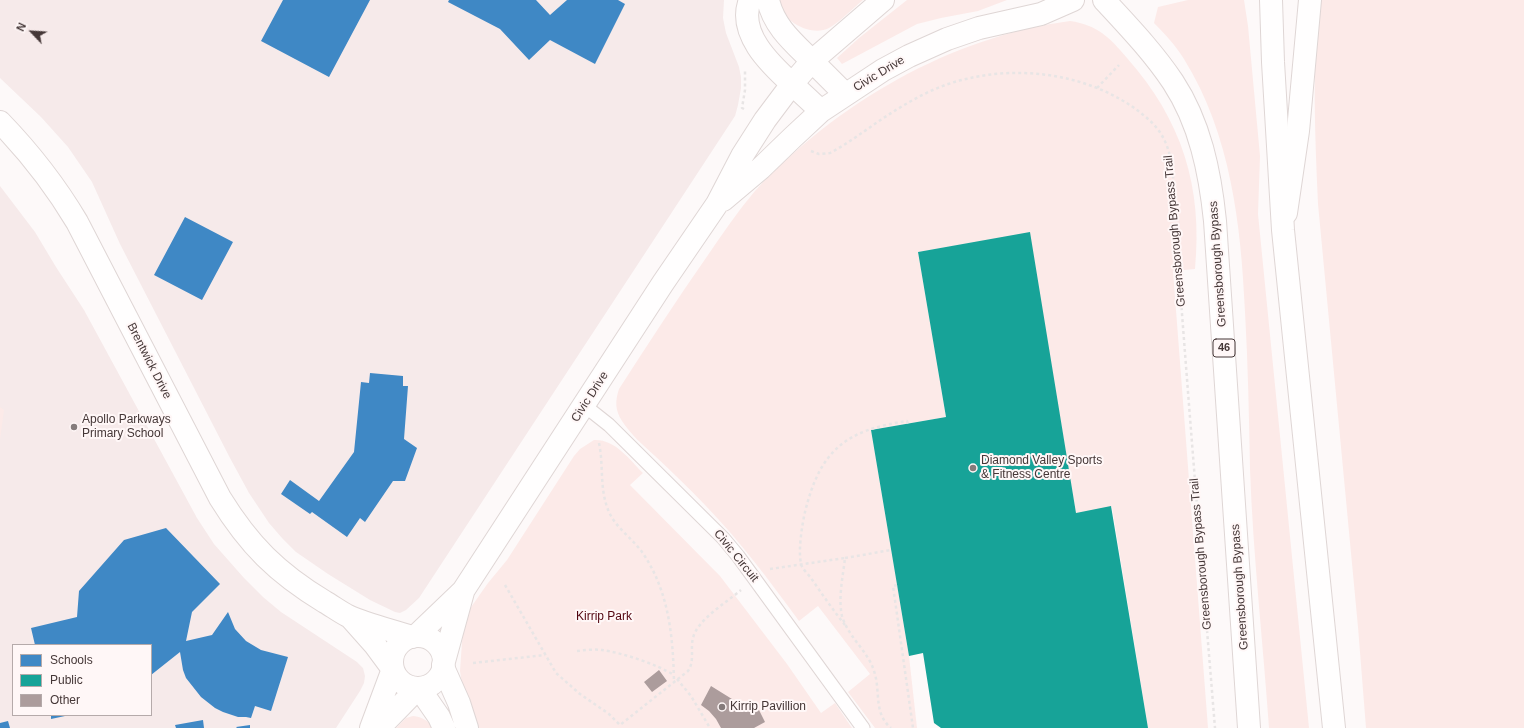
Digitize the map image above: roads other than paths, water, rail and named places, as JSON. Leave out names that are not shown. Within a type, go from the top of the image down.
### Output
[{"type":"main road","points":[[750,0],[748,15],[749,27],[756,46],[767,60],[821,111]]},
{"type":"main road","points":[[768,0],[777,24],[845,94]]},
{"type":"main road","name":"Civic Drive","points":[[414,636],[463,591],[585,406],[663,283],[718,204],[742,156],[765,120],[792,84],[812,61],[883,0]]},
{"type":"main road","name":"Civic Drive","points":[[718,204],[761,168],[821,111],[845,94],[903,59],[947,39],[979,28],[1041,14],[1073,0]]},
{"type":"main road","name":"Greensborough Bypass","points":[[1104,0],[1131,28],[1173,82],[1188,109],[1198,134],[1211,184],[1215,221],[1249,728]]},
{"type":"main road","points":[[1271,0],[1274,77],[1284,230],[1334,728]]},
{"type":"main road","points":[[1284,230],[1298,131],[1310,0]]},
{"type":"main road","name":"Brentwick Drive","points":[[0,122],[39,166],[77,222],[220,498],[234,520],[255,547],[269,562],[302,588],[348,616],[382,628],[414,636]]},
{"type":"main road","name":"Civic Drive","points":[[443,666],[463,591]]},
{"type":"main road","name":"Brentwick Drive","points":[[348,616],[375,645],[392,668]]},
{"type":"main road","points":[[371,728],[392,668],[392,660],[398,645],[404,639],[414,636],[427,638],[436,644],[442,653],[443,666],[459,703],[467,728]]},
{"type":"main road","points":[[392,668],[396,677],[402,683],[410,687],[419,688],[426,687],[438,679],[443,666]]},
{"type":"main road","points":[[379,728],[419,688]]},
{"type":"main road","points":[[419,688],[439,716],[444,728]]},
{"type":"lane","name":"Civic Circuit","points":[[585,406],[609,425],[705,519],[738,556],[863,728]]},
{"type":"place","name":"Apollo Parkways Primary School","points":[[74,427]]},
{"type":"place","name":"Diamond Valley Sports & Fitness Centre","points":[[973,468]]},
{"type":"place","name":"Kirrip Pavillion","points":[[722,707]]},
{"type":"park label","name":"Kirrip Park","points":[[604,617]]}]
